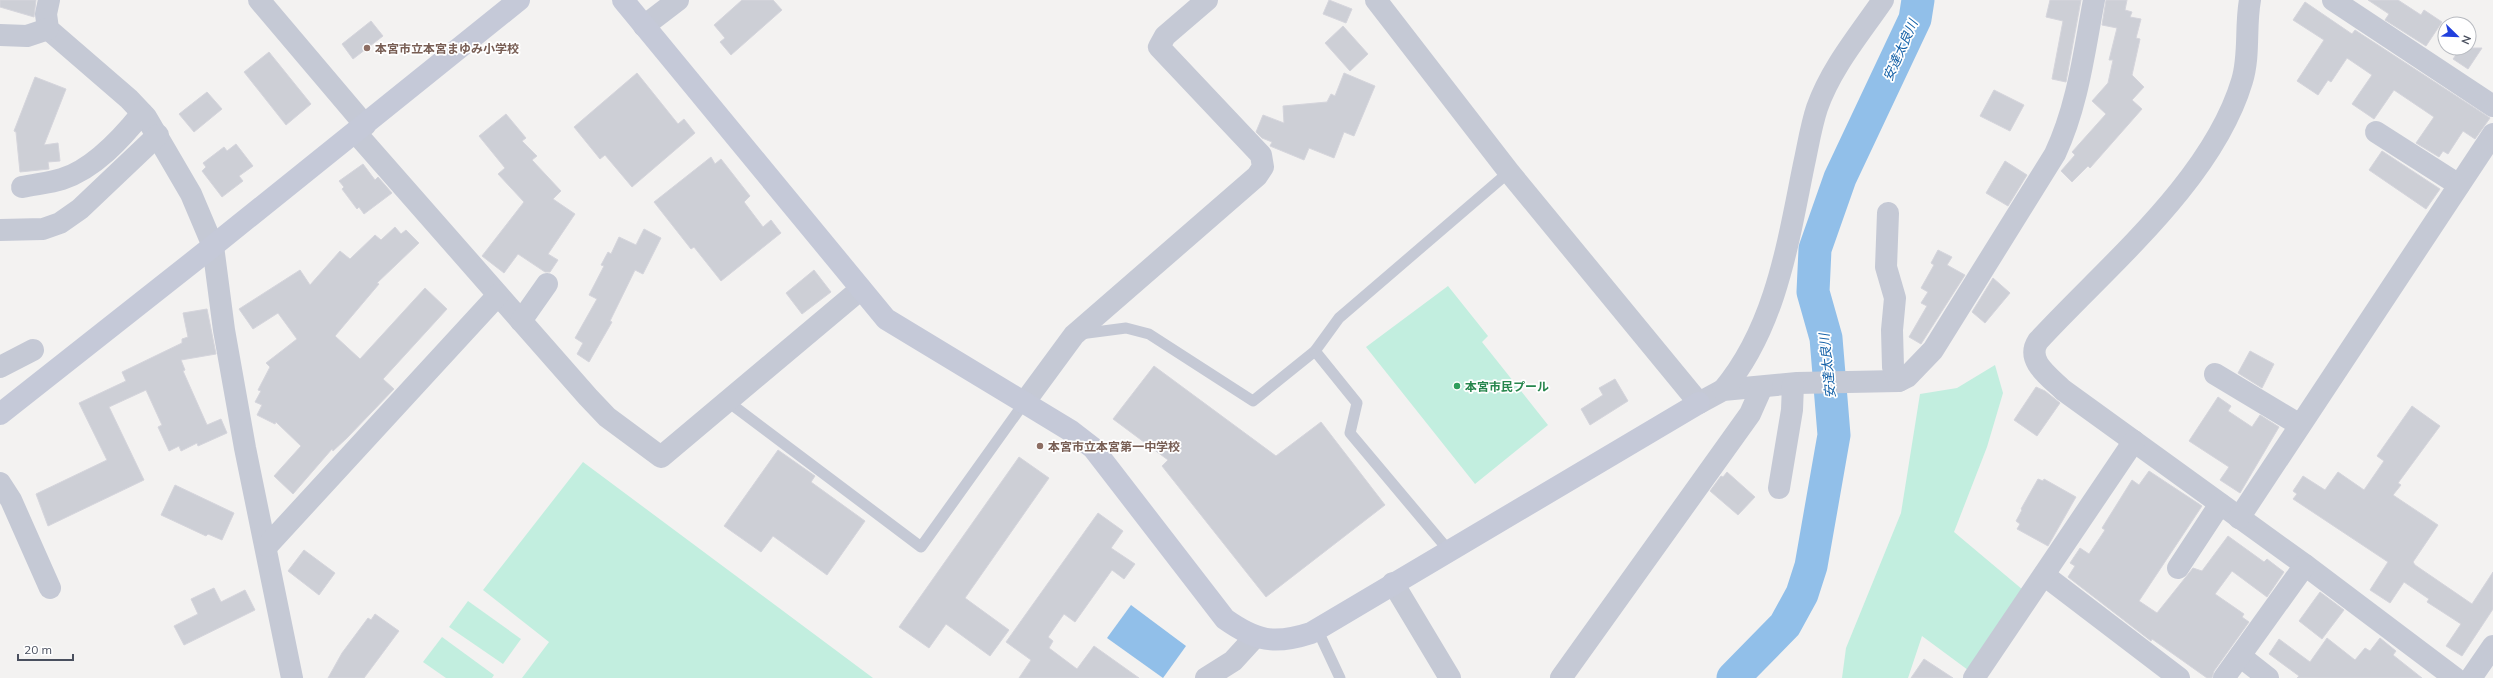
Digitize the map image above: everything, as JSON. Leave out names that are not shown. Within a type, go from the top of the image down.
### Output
[{"type":"street","points":[[49,0],[46,14],[48,29],[142,113],[158,135],[191,194],[213,246],[224,330],[245,448],[267,546],[279,621],[291,666],[292,678]]},
{"type":"street","points":[[259,0],[360,129],[498,295],[607,417],[661,457],[861,289]]},
{"type":"street","points":[[0,414],[360,129],[519,0]]},
{"type":"street","points":[[623,0],[886,319],[1071,431],[1094,448],[1225,619],[1255,637],[1277,641],[1297,638],[1317,629],[1723,390],[1735,376],[1752,343],[1779,282],[1816,109],[1835,68],[1883,0]]},
{"type":"street","points":[[644,26],[678,0]]},
{"type":"street","points":[[1024,403],[1074,335],[1257,176],[1262,167],[1260,155],[1159,47],[1165,36],[1207,0]]},
{"type":"street","points":[[1376,0],[1509,172],[1699,403]]},
{"type":"street","points":[[1723,390],[1795,383],[1896,382],[1907,377],[1933,350],[2055,154],[2065,132],[2075,99],[2094,0]]},
{"type":"street","points":[[2250,0],[2246,62],[2242,80],[2234,104],[2209,150],[2184,188],[2038,341],[2034,351],[2035,360],[2040,368],[2063,390],[2305,565],[2455,678]]},
{"type":"street","points":[[2332,0],[2493,106]]},
{"type":"street","points":[[0,35],[27,36],[48,29]]},
{"type":"street","points":[[22,187],[62,180],[80,171],[102,155],[142,113]]},
{"type":"street","points":[[2376,132],[2459,185]]},
{"type":"street","points":[[2239,518],[2493,134]]},
{"type":"street","points":[[0,230],[43,229],[60,223],[80,209],[158,135]]},
{"type":"street","points":[[1888,212],[1886,268],[1894,298],[1892,330],[1893,367],[1896,382]]},
{"type":"street","points":[[522,321],[547,284]]},
{"type":"street","points":[[267,546],[498,295]]},
{"type":"street","points":[[0,367],[33,350]]},
{"type":"street","points":[[2215,374],[2300,425]]},
{"type":"street","points":[[1779,488],[1795,383]]},
{"type":"street","points":[[1560,678],[1750,414],[1762,387]]},
{"type":"street","points":[[1974,678],[2134,441]]},
{"type":"street","points":[[0,483],[11,500],[50,588]]},
{"type":"street","points":[[2178,568],[2220,504]]},
{"type":"street","points":[[2224,678],[2305,565]]},
{"type":"street","points":[[2044,575],[2179,678]]},
{"type":"street","points":[[1393,583],[1450,678]]},
{"type":"street","points":[[1206,678],[1233,661],[1255,637]]},
{"type":"street","points":[[2470,678],[2493,646]]},
{"type":"street","points":[[2240,656],[2268,678]]},
{"type":"lane","points":[[1074,335],[1126,328],[1149,334],[1253,402],[1315,351],[1338,318],[1509,172]]},
{"type":"lane","points":[[1315,351],[1357,404],[1350,433],[1450,552]]},
{"type":"lane","points":[[726,401],[921,547],[1024,403]]},
{"type":"lane","points":[[1317,629],[1340,678]]},
{"type":"green space","name":"本宮市民プール","points":[[1448,286],[1488,336],[1482,342],[1548,425],[1475,484],[1366,347]]},
{"type":"green space","points":[[1995,365],[2003,393],[1987,447],[1954,532],[2023,590],[1968,670],[1922,636],[1908,678],[1842,678],[1846,648],[1901,513],[1920,394],[1957,388]]},
{"type":"green space","points":[[583,462],[873,678],[522,678],[549,642],[483,590]]},
{"type":"green space","points":[[468,601],[521,639],[503,664],[449,627]]},
{"type":"green space","points":[[442,637],[494,675],[492,678],[446,678],[423,662]]},
{"type":"water","points":[[1131,605],[1186,646],[1163,678],[1107,638]]},
{"type":"building","points":[[0,0],[36,0],[34,17],[0,7]]},
{"type":"building","points":[[742,0],[773,0],[782,10],[731,55],[720,42],[725,38],[714,25]]},
{"type":"building","points":[[1329,0],[1352,9],[1346,23],[1323,14]]},
{"type":"building","points":[[2050,0],[2081,0],[2066,82],[2052,79],[2063,21],[2046,17]]},
{"type":"building","points":[[2106,0],[2127,0],[2125,10],[2132,12],[2130,17],[2141,19],[2136,38],[2140,39],[2132,75],[2144,87],[2132,100],[2142,109],[2090,168],[2088,166],[2072,182],[2061,171],[2075,155],[2072,152],[2106,114],[2092,101],[2108,83],[2113,60],[2109,60],[2117,28],[2102,25]]},
{"type":"building","points":[[2368,0],[2398,0],[2421,15],[2424,10],[2437,19],[2437,30],[2426,46],[2385,20],[2389,14]]},
{"type":"building","points":[[2305,2],[2352,34],[2355,30],[2490,118],[2475,139],[2463,131],[2448,154],[2443,151],[2439,157],[2416,143],[2434,117],[2394,90],[2374,119],[2352,104],[2372,75],[2347,58],[2331,82],[2328,80],[2318,95],[2297,81],[2324,40],[2293,20]]},
{"type":"building","points":[[371,21],[383,36],[353,59],[342,44]]},
{"type":"building","points":[[1343,26],[1368,54],[1350,71],[1325,43]]},
{"type":"building","points":[[2477,48],[2482,48],[2477,56]]},
{"type":"building","points":[[269,52],[311,104],[286,125],[244,72]]},
{"type":"building","points":[[2455,56],[2477,56],[2468,69],[2453,59]]},
{"type":"building","points":[[637,73],[678,124],[684,119],[695,133],[632,187],[605,155],[600,159],[574,127]]},
{"type":"building","points":[[1344,73],[1375,86],[1354,136],[1344,132],[1334,158],[1309,148],[1304,160],[1270,146],[1272,142],[1262,138],[1256,132],[1263,115],[1284,123],[1283,106],[1327,102],[1331,94],[1335,96]]},
{"type":"building","points":[[35,77],[66,89],[44,145],[58,143],[60,161],[48,162],[49,169],[20,172],[16,132],[14,131]]},
{"type":"building","points":[[1994,90],[2024,105],[2010,131],[1980,116]]},
{"type":"building","points":[[207,92],[222,109],[194,132],[179,114]]},
{"type":"building","points":[[506,114],[526,138],[522,141],[537,156],[532,160],[561,191],[553,199],[575,214],[548,254],[558,260],[550,272],[545,272],[518,254],[504,273],[482,256],[524,202],[498,174],[505,168],[479,136]]},
{"type":"building","points":[[236,144],[253,166],[239,176],[243,181],[222,197],[202,171],[206,167],[203,163],[224,147],[227,151]]},
{"type":"building","points":[[2382,151],[2440,189],[2426,209],[2369,170]]},
{"type":"building","points":[[711,157],[715,164],[721,159],[750,196],[744,202],[763,227],[771,220],[781,233],[721,281],[694,247],[691,249],[654,202]]},
{"type":"building","points":[[2005,161],[2027,175],[2008,206],[1986,193]]},
{"type":"building","points":[[363,164],[375,180],[378,177],[392,193],[364,214],[359,207],[357,209],[342,189],[344,187],[339,181]]},
{"type":"building","points":[[395,227],[401,234],[406,230],[419,243],[377,283],[379,284],[335,336],[360,359],[425,288],[447,309],[383,379],[394,389],[347,438],[333,451],[332,449],[293,494],[274,476],[301,446],[276,422],[275,424],[257,415],[262,405],[255,402],[261,391],[258,390],[270,367],[266,363],[297,339],[278,313],[253,329],[239,309],[300,270],[310,285],[340,251],[350,259],[375,235],[381,240]]},
{"type":"building","points":[[644,229],[661,238],[643,274],[635,270],[610,321],[612,322],[589,362],[577,354],[583,343],[575,338],[597,299],[589,295],[604,266],[601,265],[608,252],[611,254],[619,237],[636,245]]},
{"type":"building","points":[[1938,250],[1952,257],[1947,265],[1965,275],[1921,344],[1909,337],[1927,306],[1921,303],[1928,292],[1921,288],[1934,265],[1931,263]]},
{"type":"building","points":[[814,270],[831,292],[802,314],[786,293]]},
{"type":"building","points":[[1993,278],[2010,293],[1985,323],[1972,312]]},
{"type":"building","points":[[207,309],[216,354],[181,360],[185,370],[183,371],[207,425],[221,419],[227,433],[198,446],[197,443],[181,451],[179,446],[169,451],[158,427],[162,425],[146,390],[109,407],[144,480],[48,526],[36,494],[107,460],[79,403],[126,381],[122,372],[182,343],[182,339],[188,337],[183,313]]},
{"type":"building","points":[[2250,351],[2274,364],[2262,388],[2238,373]]},
{"type":"building","points":[[1154,366],[1276,456],[1321,422],[1385,505],[1266,597],[1162,466],[1168,460],[1113,419]]},
{"type":"building","points":[[1615,379],[1628,401],[1590,425],[1581,409],[1603,395],[1599,388]]},
{"type":"building","points":[[2036,387],[2045,391],[2060,403],[2037,436],[2014,420]]},
{"type":"building","points":[[2218,397],[2231,406],[2228,411],[2252,427],[2260,415],[2279,427],[2240,493],[2220,480],[2229,467],[2189,441]]},
{"type":"building","points":[[2412,406],[2440,426],[2398,483],[2401,485],[2393,495],[2438,525],[2413,562],[2415,565],[2472,604],[2493,572],[2493,609],[2462,656],[2446,646],[2461,624],[2427,602],[2429,599],[2404,582],[2390,603],[2370,590],[2388,562],[2293,499],[2297,494],[2293,491],[2303,476],[2325,490],[2338,472],[2364,490],[2384,461],[2377,456]]},
{"type":"building","points":[[778,450],[815,476],[811,482],[865,521],[827,575],[773,536],[761,552],[724,526]]},
{"type":"building","points":[[1019,457],[1049,478],[965,598],[1009,630],[990,656],[946,624],[929,648],[899,627]]},
{"type":"building","points":[[2149,471],[2202,506],[2139,601],[2157,613],[2193,568],[2202,571],[2228,536],[2264,562],[2267,559],[2284,572],[2267,597],[2232,571],[2215,594],[2244,614],[2242,617],[2249,622],[2214,671],[2212,678],[2207,678],[2152,639],[2151,641],[2068,577],[2075,566],[2070,563],[2080,548],[2089,554],[2105,530],[2102,528],[2132,480],[2139,485]]},
{"type":"building","points":[[1727,472],[1755,497],[1738,515],[1710,491],[1721,476],[1723,477]]},
{"type":"building","points":[[2038,479],[2043,481],[2044,479],[2076,497],[2048,546],[2017,529],[2020,524],[2016,521],[2022,510],[2021,509]]},
{"type":"building","points":[[175,485],[234,513],[222,540],[208,534],[206,536],[161,515]]},
{"type":"building","points":[[1098,513],[1123,531],[1111,548],[1135,564],[1124,579],[1112,570],[1075,622],[1064,614],[1048,637],[1053,641],[1049,648],[1077,669],[1094,646],[1139,678],[1019,678],[1031,660],[1006,642]]},
{"type":"building","points":[[304,550],[335,573],[319,595],[288,571]]},
{"type":"building","points":[[214,588],[221,602],[245,590],[255,610],[184,645],[174,626],[198,614],[191,599]]},
{"type":"building","points":[[2320,592],[2344,610],[2322,639],[2299,621]]},
{"type":"building","points":[[375,614],[399,631],[364,678],[328,678],[342,653],[368,618],[371,620]]},
{"type":"building","points":[[2327,638],[2355,660],[2365,648],[2370,651],[2380,638],[2396,651],[2393,655],[2422,678],[2297,678],[2299,676],[2269,654],[2279,639],[2310,662]]},
{"type":"building","points":[[1924,659],[1953,678],[1911,678]]},
{"type":"waterway","name":"安達太良川","points":[[1733,678],[1785,625],[1802,594],[1811,566],[1834,435],[1826,338],[1813,292],[1815,249],[1840,178],[1915,19],[1918,0]]},
{"type":"place","name":"本宮市立本宮まゆみ小学校","points":[[367,48]]},
{"type":"place","name":"本宮市民プール","points":[[1457,386]]},
{"type":"place","name":"本宮市立本宮第一中学校","points":[[1040,446]]}]
